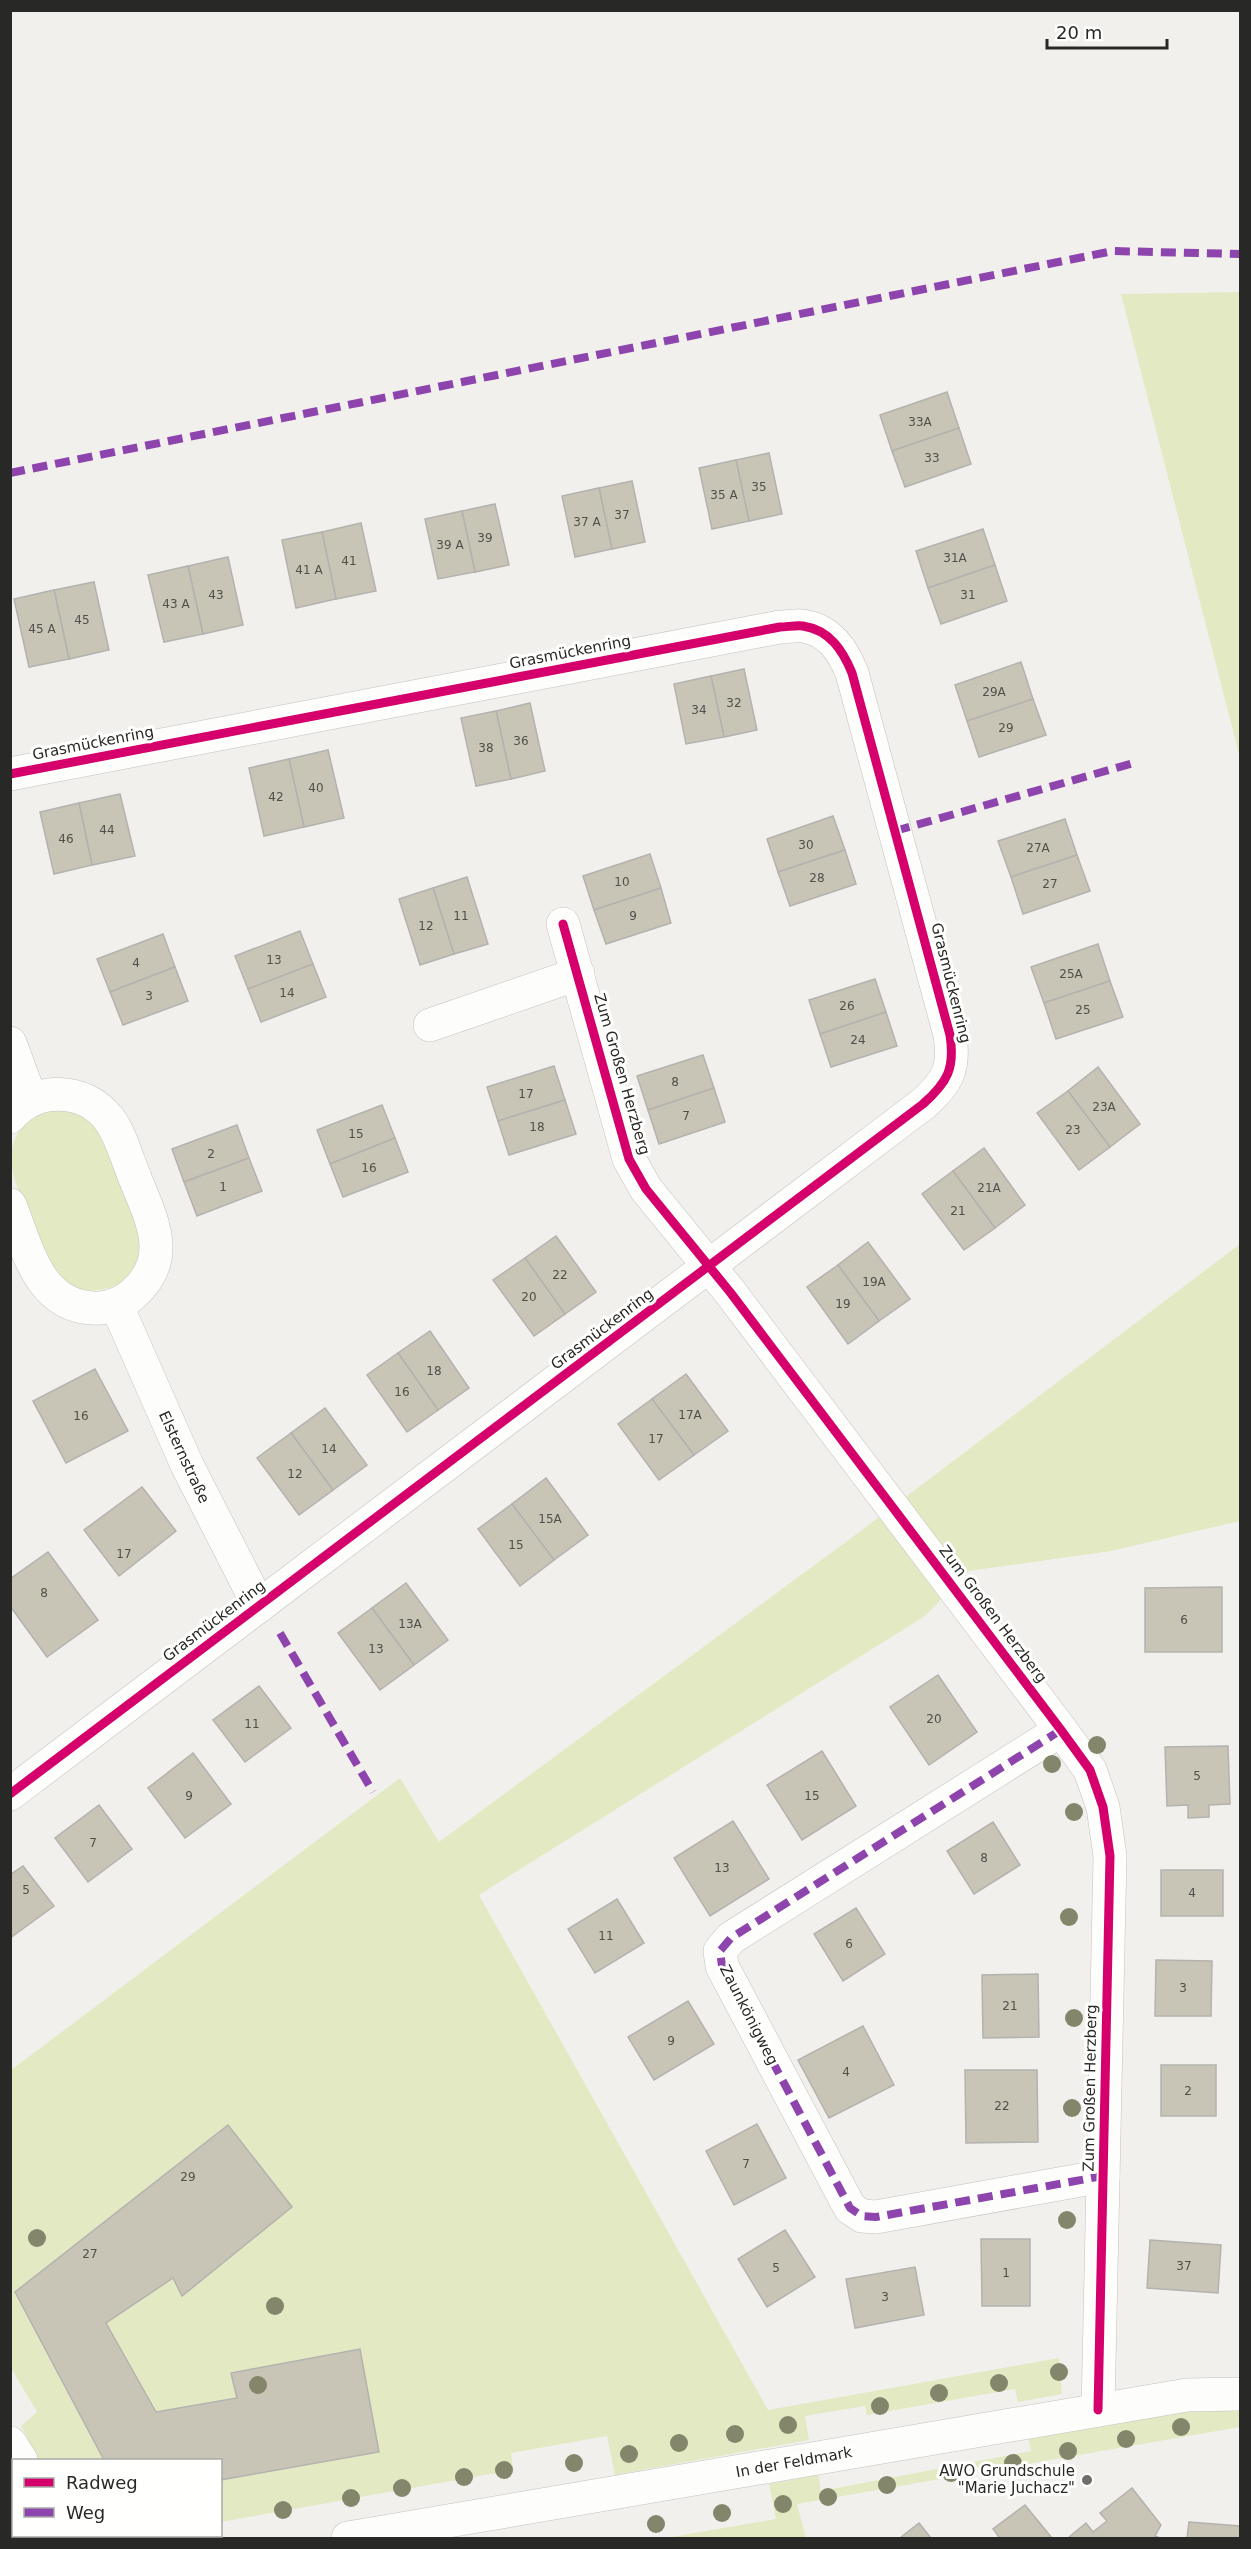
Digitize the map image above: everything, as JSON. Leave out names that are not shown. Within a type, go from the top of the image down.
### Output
[{"type":"street","name":"Grasmückenring","points":[[10,774],[780,627],[803,626],[825,634],[842,651],[852,674],[953,1053],[949,1073],[940,1090],[923,1104],[10,1794]]},
{"type":"street","name":"Zum Großen Herzberg","points":[[563,924],[629,1159],[646,1189],[709,1267],[1090,1770],[1103,1807],[1110,1856],[1098,2410]]},
{"type":"street","points":[[430,1025],[578,974]]},
{"type":"street","points":[[10,1043],[21,1109],[56,1093],[76,1095],[95,1106],[109,1119],[155,1227],[157,1249],[153,1269],[142,1286],[127,1300],[102,1309],[68,1303],[50,1291],[37,1274],[10,1205]]},
{"type":"street","name":"Elsternstraße","points":[[116,1304],[187,1465],[259,1606]]},
{"type":"street","name":"Zaunkönigweg","points":[[1061,1730],[731,1938],[720,1951],[722,1966],[838,2187],[850,2208],[862,2216],[890,2214],[1103,2176]]},
{"type":"street","name":"In der Feldmark","points":[[348,2538],[1187,2395],[1240,2394]]},
{"type":"street","points":[[10,2443],[20,2459]]},
{"type":"green space","points":[[1240,292],[1240,758],[1121,294]]},
{"type":"green space","points":[[62,1109],[81,1111],[97,1123],[144,1242],[138,1262],[130,1275],[119,1284],[101,1290],[73,1288],[54,1274],[14,1178],[11,1155],[19,1131],[28,1121],[38,1115]]},
{"type":"green space","points":[[1240,1244],[1240,1521],[1111,1551],[969,1571],[925,1616],[479,1895],[768,2410],[1059,2358],[1062,2394],[1018,2402],[1015,2389],[867,2415],[865,2406],[805,2416],[809,2440],[615,2475],[607,2436],[511,2453],[513,2470],[222,2522],[222,2459],[38,2459],[21,2426],[37,2412],[11,2368],[11,2070],[400,1778],[439,1842],[862,1530]]},
{"type":"green space","points":[[1189,2409],[1240,2411],[1240,2427],[797,2504],[806,2538],[666,2538],[776,2519],[769,2484],[818,2475],[821,2491],[1031,2451],[1028,2436]]},
{"type":"green space","points":[[12,2467],[12,2537],[27,2538],[11,2538],[10,2469]]},
{"type":"building","points":[[947,392],[959,428],[892,451],[880,415]]},
{"type":"building","points":[[959,428],[971,464],[905,487],[892,451]]},
{"type":"building","points":[[769,453],[782,514],[749,521],[736,460]]},
{"type":"building","points":[[736,460],[749,521],[712,529],[699,468]]},
{"type":"building","points":[[632,481],[645,542],[612,549],[599,488]]},
{"type":"building","points":[[599,488],[612,549],[575,557],[562,496]]},
{"type":"building","points":[[495,504],[509,565],[475,572],[462,511]]},
{"type":"building","points":[[462,511],[475,572],[438,579],[425,519]]},
{"type":"building","points":[[361,523],[376,591],[336,599],[322,532]]},
{"type":"building","points":[[983,529],[995,565],[928,588],[916,551]]},
{"type":"building","points":[[322,532],[336,599],[296,608],[282,540]]},
{"type":"building","points":[[228,557],[243,625],[203,634],[188,566]]},
{"type":"building","points":[[995,565],[1007,601],[941,624],[928,588]]},
{"type":"building","points":[[188,566],[203,634],[164,642],[148,575]]},
{"type":"building","points":[[94,582],[109,650],[69,659],[54,590]]},
{"type":"building","points":[[54,590],[69,659],[29,667],[14,599]]},
{"type":"building","points":[[1021,662],[1033,699],[967,721],[955,685]]},
{"type":"building","points":[[744,669],[757,730],[724,737],[711,676]]},
{"type":"building","points":[[711,676],[724,737],[686,744],[674,684]]},
{"type":"building","points":[[1033,699],[1046,735],[979,757],[967,721]]},
{"type":"building","points":[[530,703],[545,771],[511,779],[496,711]]},
{"type":"building","points":[[496,711],[511,779],[476,786],[461,718]]},
{"type":"building","points":[[328,750],[344,818],[304,827],[289,759]]},
{"type":"building","points":[[289,759],[304,827],[264,836],[249,768]]},
{"type":"building","points":[[120,794],[135,856],[92,865],[79,803]]},
{"type":"building","points":[[79,803],[92,865],[54,874],[40,812]]},
{"type":"building","points":[[833,816],[845,850],[778,872],[767,839]]},
{"type":"building","points":[[1065,819],[1077,855],[1011,877],[998,841]]},
{"type":"building","points":[[845,850],[856,884],[790,906],[778,872]]},
{"type":"building","points":[[650,854],[661,888],[594,910],[583,876]]},
{"type":"building","points":[[1077,855],[1090,891],[1023,914],[1011,877]]},
{"type":"building","points":[[467,877],[488,944],[454,954],[433,888]]},
{"type":"building","points":[[433,888],[454,954],[420,965],[399,899]]},
{"type":"building","points":[[661,888],[671,923],[606,944],[594,910]]},
{"type":"building","points":[[300,931],[313,964],[248,989],[235,956]]},
{"type":"building","points":[[163,934],[175,967],[110,992],[97,959]]},
{"type":"building","points":[[1098,944],[1110,981],[1044,1003],[1031,967]]},
{"type":"building","points":[[313,964],[326,997],[261,1022],[248,989]]},
{"type":"building","points":[[175,967],[188,1001],[123,1025],[110,992]]},
{"type":"building","points":[[875,979],[886,1012],[820,1034],[809,1000]]},
{"type":"building","points":[[1110,981],[1123,1017],[1056,1039],[1044,1003]]},
{"type":"building","points":[[886,1012],[897,1046],[831,1067],[820,1034]]},
{"type":"building","points":[[703,1055],[714,1088],[648,1110],[637,1076]]},
{"type":"building","points":[[554,1066],[565,1100],[498,1121],[487,1087]]},
{"type":"building","points":[[1098,1067],[1140,1124],[1110,1147],[1068,1091]]},
{"type":"building","points":[[714,1088],[725,1122],[659,1144],[648,1110]]},
{"type":"building","points":[[1068,1091],[1110,1147],[1079,1170],[1037,1113]]},
{"type":"building","points":[[565,1100],[576,1134],[509,1155],[498,1121]]},
{"type":"building","points":[[382,1105],[395,1138],[330,1164],[317,1130]]},
{"type":"building","points":[[237,1125],[249,1158],[184,1182],[172,1149]]},
{"type":"building","points":[[395,1138],[408,1172],[343,1197],[330,1164]]},
{"type":"building","points":[[984,1148],[1025,1205],[995,1228],[953,1171]]},
{"type":"building","points":[[249,1158],[262,1191],[197,1216],[184,1182]]},
{"type":"building","points":[[953,1171],[995,1228],[964,1250],[922,1194]]},
{"type":"building","points":[[556,1236],[596,1292],[565,1314],[525,1258]]},
{"type":"building","points":[[868,1242],[910,1299],[879,1321],[838,1265]]},
{"type":"building","points":[[525,1258],[565,1314],[534,1336],[493,1280]]},
{"type":"building","points":[[838,1265],[879,1321],[848,1344],[807,1287]]},
{"type":"building","points":[[430,1331],[469,1388],[438,1410],[398,1353]]},
{"type":"building","points":[[398,1353],[438,1410],[407,1432],[367,1375]]},
{"type":"building","points":[[95,1369],[128,1431],[66,1463],[33,1401]]},
{"type":"building","points":[[686,1374],[728,1431],[694,1455],[652,1399]]},
{"type":"building","points":[[652,1399],[694,1455],[659,1480],[618,1424]]},
{"type":"building","points":[[325,1408],[367,1465],[333,1490],[291,1433]]},
{"type":"building","points":[[291,1433],[333,1490],[299,1515],[257,1458]]},
{"type":"building","points":[[546,1478],[588,1535],[554,1560],[512,1504]]},
{"type":"building","points":[[142,1487],[176,1531],[119,1576],[84,1530]]},
{"type":"building","points":[[512,1504],[554,1560],[520,1586],[478,1529]]},
{"type":"building","points":[[48,1552],[98,1620],[47,1657],[10,1606],[10,1579]]},
{"type":"building","points":[[406,1583],[448,1640],[414,1665],[372,1608]]},
{"type":"building","points":[[1222,1587],[1222,1652],[1145,1652],[1145,1588]]},
{"type":"building","points":[[372,1608],[414,1665],[380,1690],[338,1633]]},
{"type":"building","points":[[938,1675],[977,1732],[929,1765],[890,1707]]},
{"type":"building","points":[[259,1686],[291,1728],[245,1762],[213,1720]]},
{"type":"building","points":[[1228,1746],[1230,1804],[1209,1805],[1209,1817],[1188,1818],[1188,1805],[1167,1806],[1165,1747]]},
{"type":"building","points":[[822,1751],[856,1806],[802,1840],[767,1785]]},
{"type":"building","points":[[193,1753],[231,1804],[185,1838],[148,1788]]},
{"type":"building","points":[[99,1805],[132,1849],[88,1882],[55,1838]]},
{"type":"building","points":[[733,1821],[769,1879],[710,1916],[674,1858]]},
{"type":"building","points":[[993,1822],[1020,1865],[974,1894],[947,1851]]},
{"type":"building","points":[[23,1866],[54,1906],[10,1938],[10,1875]]},
{"type":"building","points":[[1161,1870],[1223,1870],[1223,1916],[1161,1916]]},
{"type":"building","points":[[617,1899],[644,1943],[595,1973],[568,1929]]},
{"type":"building","points":[[856,1908],[885,1954],[843,1981],[814,1934]]},
{"type":"building","points":[[1156,1960],[1212,1961],[1211,2016],[1155,2016]]},
{"type":"building","points":[[1038,1974],[1039,2037],[983,2038],[982,1975]]},
{"type":"building","points":[[688,2001],[714,2044],[654,2080],[628,2037]]},
{"type":"building","points":[[863,2026],[894,2085],[829,2118],[798,2060]]},
{"type":"building","points":[[1161,2065],[1216,2065],[1216,2116],[1161,2116]]},
{"type":"building","points":[[965,2070],[1037,2070],[1038,2142],[966,2143]]},
{"type":"building","points":[[757,2124],[786,2178],[734,2205],[706,2151]]},
{"type":"building","points":[[228,2125],[292,2207],[182,2296],[173,2278],[106,2323],[156,2412],[237,2398],[231,2373],[360,2349],[379,2452],[222,2480],[222,2459],[103,2459],[15,2292]]},
{"type":"building","points":[[785,2230],[815,2277],[767,2307],[738,2259]]},
{"type":"building","points":[[981,2239],[1030,2239],[1030,2306],[982,2306]]},
{"type":"building","points":[[1150,2240],[1221,2245],[1218,2293],[1147,2288]]},
{"type":"building","points":[[915,2267],[924,2315],[855,2328],[846,2279]]},
{"type":"building","points":[[1132,2488],[1161,2525],[1155,2536],[1160,2538],[1068,2538],[1086,2523],[1093,2532],[1107,2521],[1100,2513]]},
{"type":"building","points":[[1025,2505],[1052,2538],[998,2538],[993,2529]]},
{"type":"building","points":[[1189,2522],[1240,2526],[1240,2538],[1187,2538]]},
{"type":"building","points":[[919,2523],[931,2538],[900,2538]]},
{"type":"marked path","points":[[10,473],[1113,251],[1240,254]]},
{"type":"marked path","points":[[895,831],[1137,762]]},
{"type":"marked path","points":[[280,1633],[373,1792]]},
{"type":"marked path","points":[[1061,1730],[731,1938],[720,1951],[722,1966],[850,2208],[862,2216],[876,2217],[1103,2176]]},
{"type":"cycle path","points":[[10,774],[780,627],[812,628],[834,643],[852,673],[950,1035],[951,1047],[948,1074],[938,1089],[923,1104],[10,1794]]},
{"type":"cycle path","points":[[563,924],[629,1159],[646,1189],[730,1292],[1090,1770],[1103,1807],[1110,1856],[1098,2410]]},
{"type":"place","name":"AWO Grundschule \"Marie Juchacz\"","points":[[1087,2480]]}]
